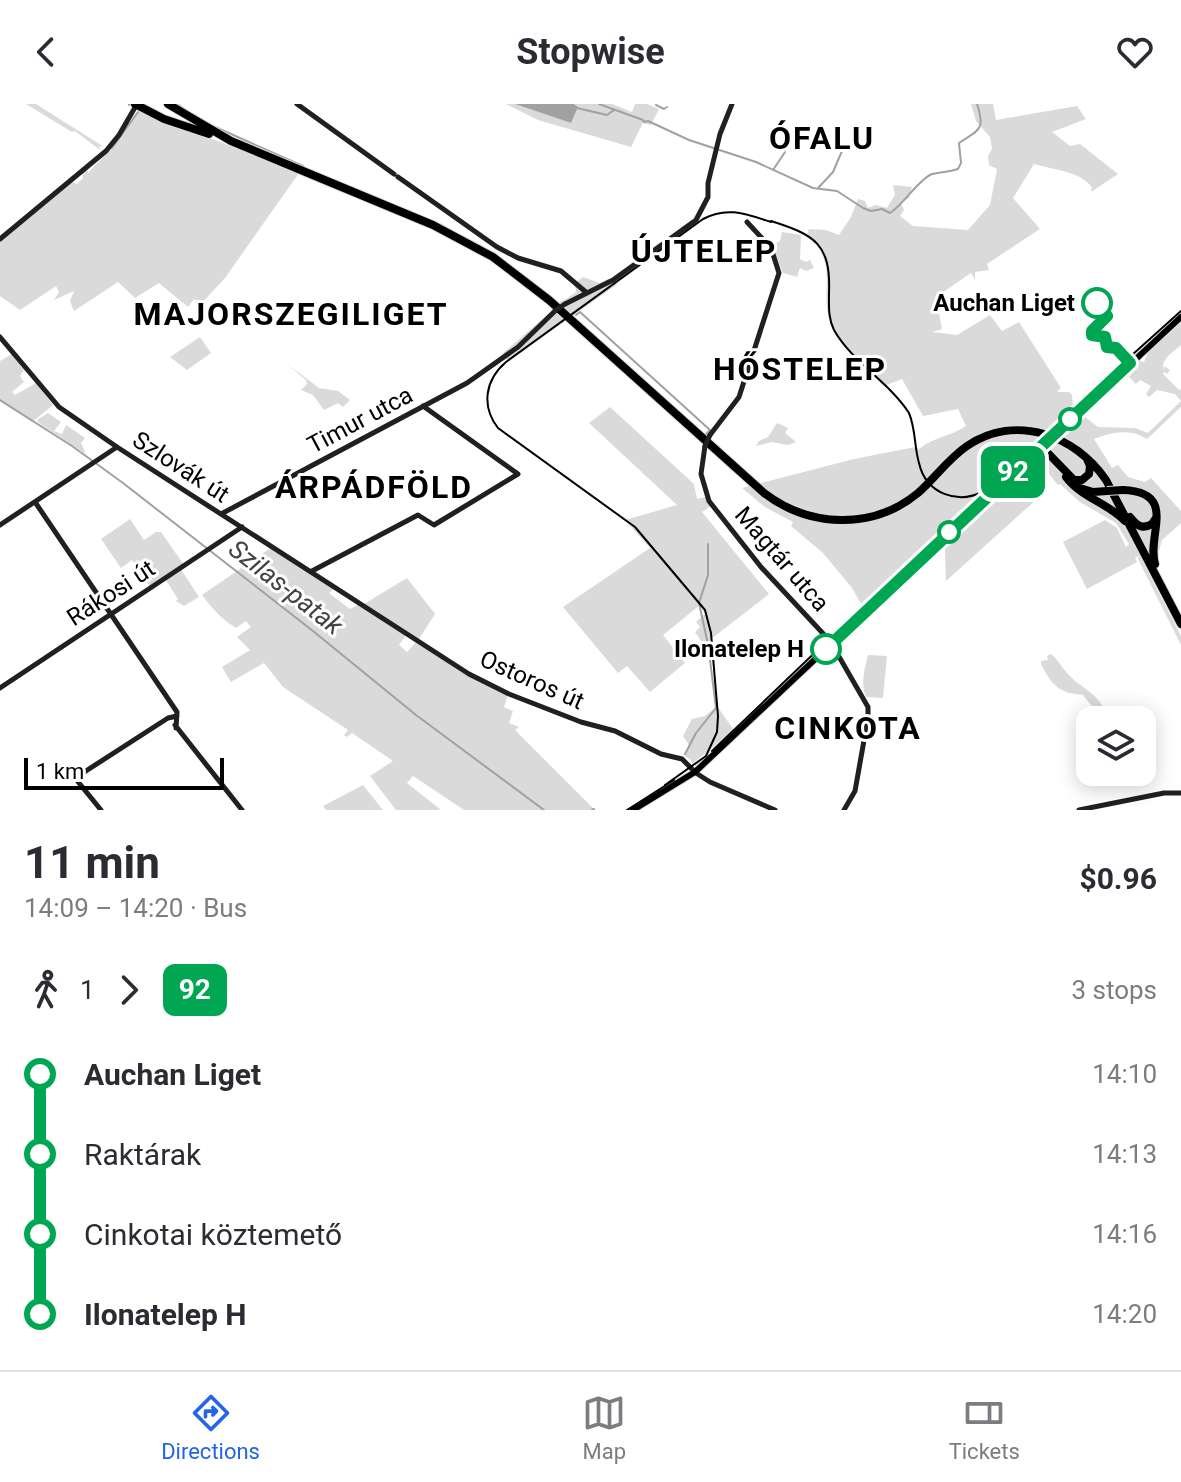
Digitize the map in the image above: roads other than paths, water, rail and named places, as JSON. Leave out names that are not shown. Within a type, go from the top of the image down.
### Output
[{"type":"highway","points":[[170,104],[240,145]]},
{"type":"highway","points":[[170,104],[232,138],[423,218],[494,255],[558,305],[761,487],[795,508],[835,517],[876,512],[914,491],[963,444],[989,432],[1020,426],[1053,432],[1080,446],[1106,473],[1181,618]]},
{"type":"highway","points":[[136,106],[240,145],[433,225],[493,257],[561,311],[764,493],[797,512],[839,521],[880,514],[914,496],[969,445],[996,433],[1019,430],[1043,433],[1078,449],[1106,480],[1181,624]]},
{"type":"highway","points":[[1043,448],[1085,496],[1120,516],[1136,535]]},
{"type":"highway","points":[[1068,478],[1078,481],[1090,472],[1089,462],[1078,449]]},
{"type":"highway","points":[[1068,478],[1087,491],[1123,490],[1145,496],[1152,502],[1158,523],[1152,553],[1159,576]]},
{"type":"highway","points":[[1128,514],[1136,524],[1146,527],[1153,523],[1156,513]]},
{"type":"main road","points":[[633,810],[695,772],[1181,317]]},
{"type":"street","points":[[297,104],[504,251],[556,268],[587,293]]},
{"type":"street","name":"Timur utca","points":[[225,514],[473,379],[531,335],[556,310],[615,278],[696,220],[708,197],[720,134],[732,104]]},
{"type":"street","points":[[0,239],[106,151],[136,106]]},
{"type":"street","name":"Magtár utca","points":[[747,222],[771,248],[779,273],[739,397],[710,435],[700,470],[707,497],[761,567],[832,643],[868,707],[855,791],[844,810]]},
{"type":"street","points":[[579,296],[581,287]]},
{"type":"street","name":"Szlovák út","points":[[0,337],[53,402],[117,447],[361,604]]},
{"type":"street","points":[[311,572],[418,515],[434,525],[518,474],[423,406]]},
{"type":"street","points":[[0,525],[117,447]]},
{"type":"street","points":[[35,502],[111,614],[175,717],[176,728],[242,810]]},
{"type":"street","name":"Rákosi út","points":[[0,688],[242,527]]},
{"type":"street","name":"Ostoros út","points":[[361,604],[488,685],[576,721],[615,731],[661,754],[682,759],[715,785],[757,807],[775,810]]},
{"type":"street","points":[[101,810],[75,778],[165,720],[175,717]]},
{"type":"street","points":[[1079,810],[1164,793],[1181,793]]},
{"type":"waterway","points":[[177,104],[186,110]]},
{"type":"waterway","points":[[599,104],[648,121],[689,140],[756,162],[813,188],[837,191],[871,211],[882,209],[890,213],[927,177],[958,169],[961,163],[959,143],[980,125],[977,104]]},
{"type":"waterway","points":[[656,105],[664,109],[667,107]]},
{"type":"waterway","points":[[577,108],[607,115],[614,110]]},
{"type":"waterway","points":[[112,148],[138,112]]},
{"type":"waterway","points":[[213,126],[303,166]]},
{"type":"waterway","points":[[819,187],[833,172],[842,151]]},
{"type":"waterway","points":[[773,170],[785,152]]},
{"type":"waterway","points":[[576,315],[580,312],[710,430],[705,435]]},
{"type":"waterway","name":"Szilas-patak","points":[[0,400],[123,483],[416,715],[544,810]]},
{"type":"waterway","points":[[708,544],[708,575],[699,603],[709,649]]},
{"type":"waterway","points":[[685,754],[696,733],[716,708],[709,652]]},
{"type":"tram line","points":[[665,785],[706,756],[717,732],[711,633],[705,610],[635,527],[498,428],[489,411],[488,394],[494,377],[506,362],[703,219],[728,212],[771,222]]},
{"type":"tram line","points":[[771,221],[799,231],[823,252],[829,276],[829,312],[834,330],[850,352],[909,413],[919,463],[928,482],[944,494],[954,496],[964,497],[984,491]]},
{"type":"tram line","points":[[712,751],[1033,444],[1181,311]]},
{"type":"tram line","points":[[627,810],[674,780]]},
{"type":"place","name":"Auchan Liget","points":[[1097,303]]},
{"type":"place","name":"Ilonatelep H","points":[[826,649]]},
{"type":"district","name":"ÓFALU","points":[[822,138]]},
{"type":"district","name":"ÚJTELEP","points":[[704,251]]},
{"type":"district","name":"MAJORSZEGILIGET","points":[[291,314]]},
{"type":"district","name":"HŐSTELEP","points":[[800,369]]},
{"type":"district","name":"ÁRPÁDFÖLD","points":[[374,487]]},
{"type":"district","name":"CINKOTA","points":[[848,728]]}]
